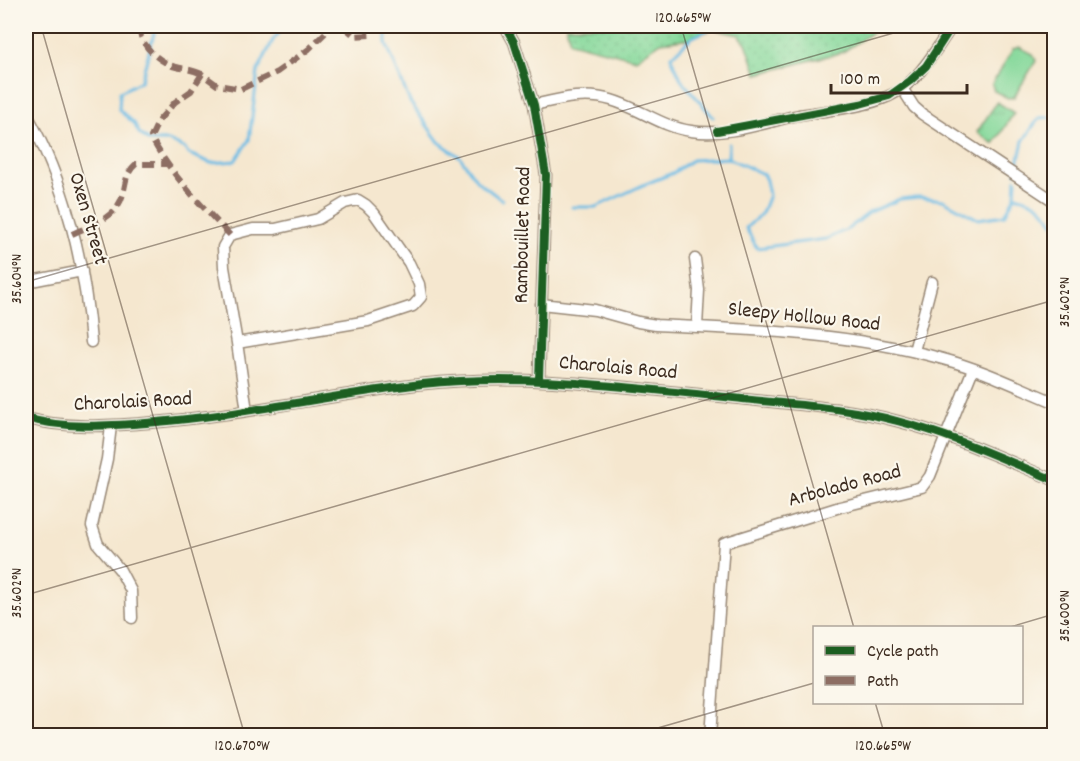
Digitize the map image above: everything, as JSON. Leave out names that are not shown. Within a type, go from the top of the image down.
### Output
[{"type":"street","name":"Rambouillet Road","points":[[505,26],[514,42],[534,105],[546,175],[539,380]]},
{"type":"street","points":[[534,105],[564,98],[596,97],[612,100],[658,121],[690,131],[704,133],[730,130],[889,96],[902,88],[926,66],[952,26]]},
{"type":"street","points":[[902,88],[914,107],[922,114],[1054,201]]},
{"type":"street","name":"Oxen Street","points":[[26,113],[51,166],[71,229],[82,271],[91,342]]},
{"type":"street","points":[[237,343],[369,321],[413,306],[421,297],[419,284],[409,263],[374,213],[366,204],[358,200],[345,203],[318,219],[275,229],[237,232],[230,235],[223,247],[224,267],[247,411]]},
{"type":"street","points":[[695,259],[699,290],[697,327]]},
{"type":"street","points":[[26,282],[82,271]]},
{"type":"street","points":[[914,351],[932,282]]},
{"type":"street","name":"Sleepy Hollow Road","points":[[542,304],[595,310],[656,325],[834,338],[914,351],[973,369],[1054,402]]},
{"type":"street","name":"Arbolado Road","points":[[710,735],[724,543],[840,507],[922,487],[930,476],[973,369]]},
{"type":"street","name":"Charolais Road","points":[[26,418],[63,424],[111,426],[179,421],[417,385],[462,380],[539,380],[648,389],[848,412],[896,421],[947,436],[1054,480]]},
{"type":"street","points":[[111,426],[107,459],[92,526],[98,544],[120,570],[131,591],[132,618]]},
{"type":"green space","points":[[566,26],[874,26],[877,29],[843,52],[757,74],[746,43],[739,35],[713,29],[691,38],[661,42],[636,59],[570,42]]},
{"type":"green space","points":[[1019,47],[1033,54],[1036,61],[1014,97],[1008,98],[994,91],[992,84],[1013,49]]},
{"type":"green space","points":[[997,102],[1014,113],[994,144],[977,132]]},
{"type":"waterway","points":[[156,26],[141,81],[120,92],[119,110],[149,141],[169,141],[184,148],[189,154],[211,163],[235,161],[249,140],[258,71],[273,40],[285,26]]},
{"type":"waterway","points":[[386,26],[386,43],[410,102],[439,142],[460,157],[477,181],[502,200]]},
{"type":"waterway","points":[[713,117],[682,81],[671,57],[691,38],[716,26]]},
{"type":"waterway","points":[[1016,173],[1023,141],[1039,118],[1054,117]]},
{"type":"waterway","points":[[728,158],[729,144]]},
{"type":"waterway","points":[[572,207],[596,207],[673,173],[692,160],[728,158],[763,174],[766,180],[769,195],[762,213],[746,228],[757,248],[826,239],[848,229],[870,212],[900,199],[919,197],[943,200],[978,219],[1005,215],[1015,196],[1016,179]]},
{"type":"waterway","points":[[1015,196],[1038,205],[1054,223]]},
{"type":"marked path","points":[[138,26],[145,44],[158,58],[170,65],[202,74]]},
{"type":"marked path","points":[[230,235],[167,164],[151,137],[159,120],[175,102],[191,91],[202,74],[217,85],[241,89],[277,72],[309,49],[332,26]]},
{"type":"marked path","points":[[343,26],[355,36],[371,35],[375,26]]},
{"type":"marked path","points":[[72,234],[113,212],[122,196],[128,174],[136,164],[168,164]]},
{"type":"cycle path","points":[[505,26],[514,42],[534,105],[546,175],[539,379]]},
{"type":"cycle path","points":[[717,131],[860,104],[889,96],[926,66],[952,26]]},
{"type":"cycle path","points":[[26,418],[55,424],[100,426],[215,416],[422,384],[498,380],[574,383],[812,406],[876,416],[957,440],[1054,480]]}]
